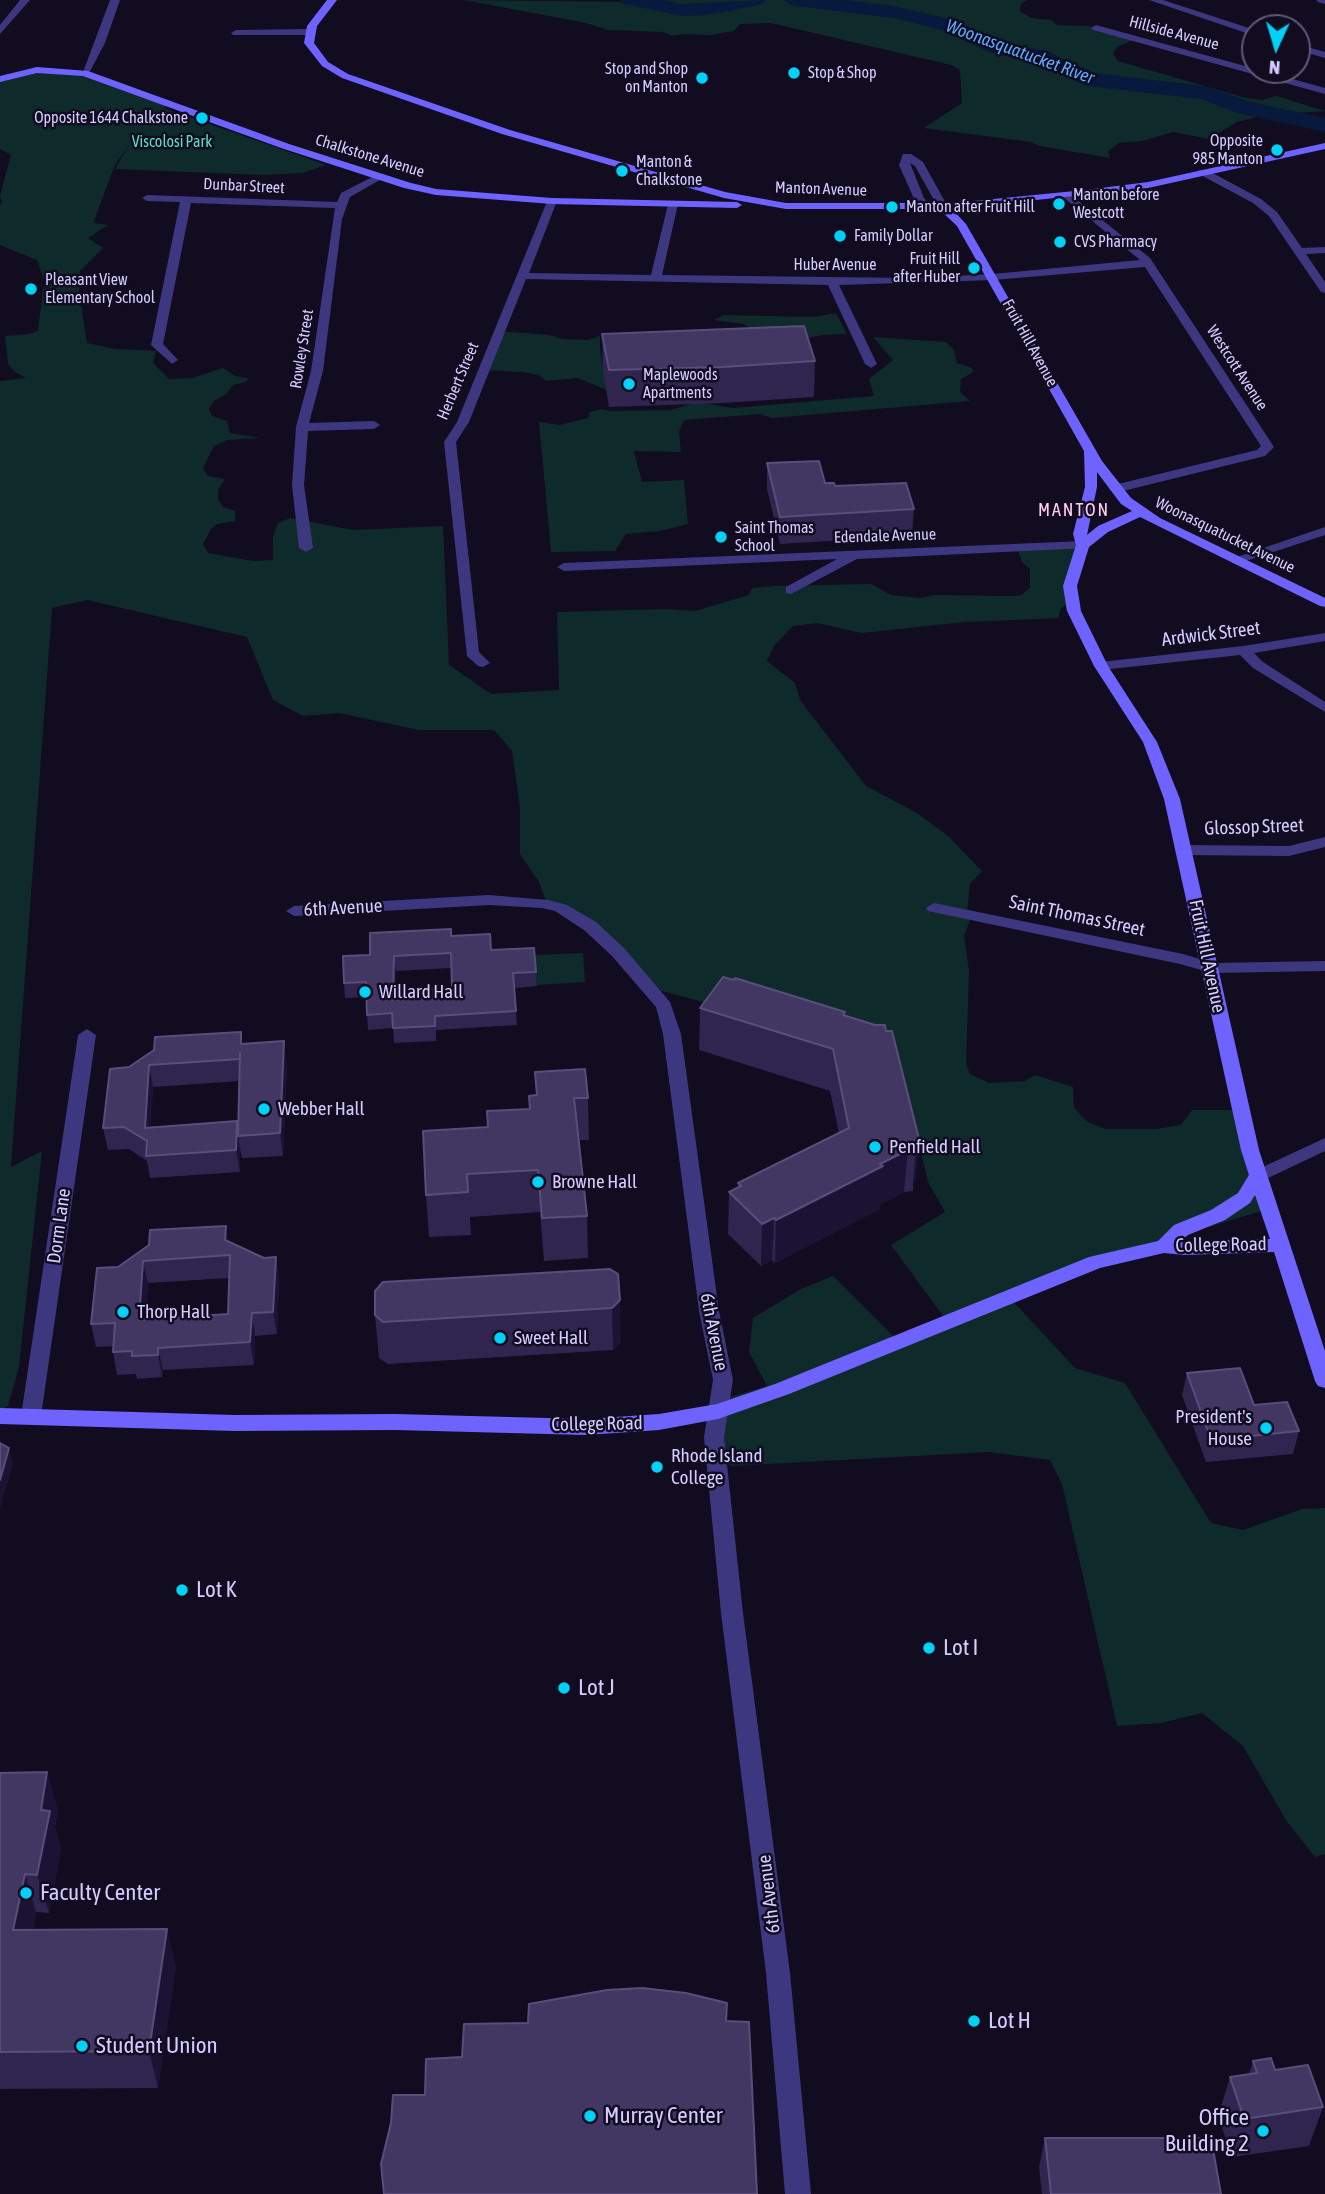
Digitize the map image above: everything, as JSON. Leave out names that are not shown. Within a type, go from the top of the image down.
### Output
[{"type":"main road","points":[[310,32],[332,0]]},
{"type":"main road","name":"Manton Avenue","points":[[310,32],[309,43],[317,56],[334,70],[360,83],[490,127],[696,187],[786,206],[943,207],[1067,195],[1147,185],[1325,146]]},
{"type":"main road","name":"Chalkstone Avenue","points":[[0,79],[37,70],[85,73],[380,177],[436,192],[552,201],[786,206]]},
{"type":"main road","points":[[673,204],[696,187]]},
{"type":"main road","name":"Fruit Hill Avenue","points":[[928,207],[968,237]]},
{"type":"main road","name":"Fruit Hill Avenue","points":[[943,207],[956,219],[993,277],[1090,450],[1115,489]]},
{"type":"main road","name":"Fruit Hill Avenue","points":[[1090,450],[1091,487],[1080,534],[1083,545],[1070,586],[1071,598],[1079,622],[1101,666],[1150,742],[1172,799],[1258,1176],[1279,1245],[1323,1368]]},
{"type":"main road","name":"Woonasquatucket Avenue","points":[[1115,489],[1140,512],[1325,603]]},
{"type":"main road","points":[[1083,545],[1103,529],[1140,512]]},
{"type":"main road","name":"College Road","points":[[1164,1246],[1181,1230],[1218,1215],[1244,1198],[1258,1176]]},
{"type":"main road","name":"College Road","points":[[0,1416],[234,1423],[586,1427],[659,1422],[718,1411],[782,1389],[1096,1262],[1164,1246],[1184,1248],[1279,1245]]},
{"type":"street","points":[[0,31],[25,0]]},
{"type":"street","points":[[85,73],[116,0]]},
{"type":"street","points":[[1154,0],[1241,28]]},
{"type":"street","name":"Hillside Avenue","points":[[1096,28],[1325,91]]},
{"type":"street","points":[[236,33],[310,32]]},
{"type":"street","points":[[928,207],[919,199],[904,165],[907,156],[919,164],[943,207]]},
{"type":"street","points":[[1203,172],[1269,210],[1279,220],[1325,290]]},
{"type":"street","points":[[340,205],[345,195],[380,177]]},
{"type":"street","name":"Westcott Avenue","points":[[1067,195],[1147,264],[1268,447],[1261,453],[1115,489]]},
{"type":"street","name":"Dunbar Street","points":[[147,198],[340,205]]},
{"type":"street","points":[[172,360],[158,345],[186,199]]},
{"type":"street","name":"Herbert Street","points":[[483,663],[472,653],[450,442],[463,422],[552,201]]},
{"type":"street","points":[[656,276],[673,204]]},
{"type":"street","name":"Rowley Street","points":[[306,548],[298,485],[302,427],[317,371],[340,205]]},
{"type":"street","points":[[1300,251],[1325,250]]},
{"type":"street","name":"Huber Avenue","points":[[521,276],[656,276],[832,282],[993,277],[1147,264]]},
{"type":"street","points":[[832,282],[871,364]]},
{"type":"street","points":[[302,427],[374,425]]},
{"type":"street","points":[[1235,560],[1325,531]]},
{"type":"street","name":"Edendale Avenue","points":[[564,568],[1083,545]]},
{"type":"street","points":[[791,590],[854,555]]},
{"type":"street","name":"Ardwick Street","points":[[1101,666],[1243,650],[1325,637]]},
{"type":"street","points":[[1243,650],[1258,665],[1325,708]]},
{"type":"street","name":"Glossop Street","points":[[1183,850],[1289,851],[1325,842]]},
{"type":"street","name":"6th Avenue","points":[[294,911],[489,900],[542,903],[561,908],[590,926],[646,983],[664,1006],[672,1034],[709,1311],[723,1380],[714,1437],[732,1613],[767,1880],[798,2194]]},
{"type":"street","name":"Saint Thomas Street","points":[[934,908],[1183,959],[1212,968],[1325,966]]},
{"type":"street","name":"Dorm Lane","points":[[31,1416],[87,1035]]},
{"type":"street","points":[[1258,1176],[1325,1144]]},
{"type":"green space","points":[[464,0],[1028,0],[1021,3],[1020,11],[1031,18],[1051,20],[1057,25],[1089,26],[1135,39],[1117,47],[1113,53],[1118,61],[1246,98],[1262,100],[1277,96],[1325,111],[1261,116],[1237,122],[1209,139],[1173,132],[1142,141],[1119,143],[1108,151],[1110,158],[1040,146],[1031,142],[924,128],[962,103],[960,70],[951,65],[771,23],[740,24],[734,31],[710,35],[674,36],[663,32],[608,30],[586,23]]},
{"type":"green space","name":"Viscolosi Park","points":[[32,70],[83,72],[166,105],[164,108],[326,165],[303,173],[264,175],[115,169],[129,145],[115,165],[95,218],[94,223],[108,225],[88,238],[103,248],[80,271],[79,292],[87,343],[115,349],[156,351],[153,363],[169,379],[192,378],[223,368],[235,376],[248,378],[246,382],[233,385],[226,394],[214,401],[209,409],[212,416],[227,421],[230,433],[260,438],[227,440],[214,446],[203,468],[208,476],[225,479],[218,490],[218,499],[223,507],[235,511],[235,521],[217,524],[211,529],[203,544],[208,553],[253,561],[273,560],[273,537],[278,523],[290,518],[353,530],[443,526],[449,665],[491,694],[559,690],[557,612],[666,609],[695,611],[749,595],[752,588],[774,586],[871,584],[891,595],[920,598],[933,595],[1021,595],[1030,588],[1030,569],[1022,562],[1017,547],[1073,545],[1072,602],[1061,608],[1058,618],[965,622],[862,633],[817,623],[793,626],[774,646],[767,661],[795,683],[800,700],[866,786],[917,813],[948,836],[982,871],[970,884],[967,912],[971,918],[964,936],[969,971],[966,1064],[970,1074],[989,1083],[1025,1081],[1035,1075],[1073,1087],[1074,1107],[1086,1121],[1105,1129],[1156,1129],[1181,1125],[1192,1110],[1236,1110],[1268,1209],[1192,1232],[1010,1298],[1075,1368],[1125,1383],[1211,1523],[1243,1530],[1302,1509],[1325,1508],[1325,1854],[1315,1857],[1286,1820],[1243,1746],[1202,1713],[1162,1723],[1117,1726],[1062,1484],[1050,1460],[988,1452],[732,1466],[725,1463],[720,1400],[767,1386],[749,1352],[753,1318],[801,1289],[833,1276],[901,1344],[949,1324],[891,1245],[945,1212],[928,1182],[918,1140],[729,1009],[647,987],[581,918],[546,901],[539,882],[520,854],[520,808],[512,751],[494,730],[419,730],[339,713],[303,716],[273,700],[247,637],[87,600],[52,608],[11,1167],[42,1151],[19,1367],[8,1406],[0,1410],[0,381],[26,378],[8,364],[5,336],[38,331],[43,289],[48,283],[45,283],[37,260],[0,245],[0,196],[11,155],[0,149],[0,77]]},
{"type":"green space","points":[[836,313],[847,334],[823,335],[773,345],[744,324],[714,320],[724,315],[813,317]]},
{"type":"green space","points":[[498,331],[549,335],[562,339],[588,340],[600,336],[607,390],[577,378],[546,381],[539,375],[523,372],[483,370]]},
{"type":"green space","points":[[873,337],[946,342],[954,350],[957,363],[972,368],[973,372],[961,379],[960,392],[970,401],[772,418],[760,414],[684,420],[679,432],[681,452],[634,451],[642,482],[684,480],[688,524],[660,531],[626,534],[615,551],[551,552],[539,422],[560,425],[588,418],[590,412],[602,409],[670,410],[698,402],[732,408],[874,396],[869,379],[893,360]]},
{"type":"green space","points":[[583,953],[585,982],[537,985],[534,955]]},
{"type":"building","points":[[804,326],[815,361],[723,367],[609,370],[602,334]]},
{"type":"building","points":[[819,461],[825,483],[834,483],[835,486],[906,483],[914,509],[780,517],[767,463]]},
{"type":"building","points":[[451,929],[451,936],[490,934],[491,950],[534,948],[536,972],[513,973],[516,1011],[435,1016],[435,1026],[393,1028],[392,1013],[367,1015],[366,982],[344,983],[343,956],[370,955],[370,933]],"holes":[[[451,953],[452,987],[430,988],[430,998],[393,1000],[394,956]]]},
{"type":"building","points":[[723,977],[735,978],[845,1012],[843,1015],[875,1025],[885,1025],[886,1031],[892,1031],[919,1139],[915,1140],[916,1149],[908,1150],[880,1164],[883,1166],[776,1220],[774,1218],[762,1224],[729,1192],[741,1186],[738,1183],[849,1128],[833,1049],[700,1008]]},
{"type":"building","points":[[241,1032],[241,1044],[284,1041],[280,1133],[238,1136],[240,1059],[149,1065],[145,1128],[237,1121],[236,1150],[146,1156],[147,1141],[124,1127],[103,1128],[110,1069],[129,1067],[154,1050],[155,1037]]},
{"type":"building","points":[[585,1069],[588,1098],[574,1098],[587,1216],[542,1218],[538,1170],[467,1174],[468,1192],[426,1195],[423,1131],[488,1127],[487,1111],[530,1109],[529,1096],[537,1095],[535,1072]]},
{"type":"building","points":[[226,1226],[225,1240],[264,1258],[276,1257],[273,1312],[252,1313],[250,1342],[158,1348],[158,1355],[132,1356],[132,1351],[113,1352],[115,1323],[91,1324],[97,1268],[118,1267],[149,1245],[150,1230]],"holes":[[[230,1255],[228,1314],[139,1320],[143,1261]]]},
{"type":"building","points":[[610,1269],[618,1274],[620,1300],[612,1308],[383,1322],[375,1315],[375,1291],[383,1282]]},
{"type":"building","points":[[1240,1368],[1254,1405],[1287,1402],[1299,1431],[1211,1440],[1187,1373]]},
{"type":"building","points":[[0,1443],[9,1448],[0,1480]]},
{"type":"building","points":[[47,1772],[41,1810],[50,1811],[37,1875],[25,1874],[13,1930],[167,1929],[149,2051],[0,2052],[0,1773]]},
{"type":"building","name":"Murray Center","points":[[642,1988],[686,1993],[727,2003],[726,2021],[749,2022],[757,2194],[384,2194],[381,2164],[391,2123],[393,2095],[425,2095],[426,2059],[462,2057],[464,2024],[528,2023],[529,2004],[607,1990]]},
{"type":"building","points":[[1271,2058],[1275,2070],[1308,2065],[1323,2107],[1244,2119],[1230,2077],[1257,2073],[1253,2061]]},
{"type":"building","points":[[1045,2138],[1211,2138],[1221,2194],[1051,2194]]},
{"type":"waterway","name":"Woonasquatucket River","points":[[631,0],[683,10],[707,9],[755,0]]},
{"type":"waterway","name":"Woonasquatucket River","points":[[796,0],[894,12],[949,25],[999,48],[1039,56],[1087,79],[1205,93],[1245,108],[1325,125]]},
{"type":"place","name":"Stop & Shop","points":[[794,73]]},
{"type":"place","name":"Stop and Shop on Manton","points":[[702,78]]},
{"type":"place","name":"Opposite 1644 Chalkstone","points":[[202,118]]},
{"type":"place","name":"Opposite 985 Manton","points":[[1277,150]]},
{"type":"place","name":"Manton & Chalkstone","points":[[622,171]]},
{"type":"place","name":"Manton before Westcott","points":[[1059,204]]},
{"type":"place","name":"Manton after Fruit Hill","points":[[892,207]]},
{"type":"place","name":"Family Dollar","points":[[840,236]]},
{"type":"place","name":"CVS Pharmacy","points":[[1060,242]]},
{"type":"place","name":"Fruit Hill after Huber","points":[[974,268]]},
{"type":"place","name":"Pleasant View Elementary School","points":[[31,289]]},
{"type":"place","name":"Maplewoods Apartments","points":[[629,384]]},
{"type":"place","name":"Saint Thomas School","points":[[721,537]]},
{"type":"place","name":"Willard Hall","points":[[365,992]]},
{"type":"place","name":"Webber Hall","points":[[264,1109]]},
{"type":"place","name":"Penfield Hall","points":[[875,1147]]},
{"type":"place","name":"Browne Hall","points":[[538,1182]]},
{"type":"place","name":"Thorp Hall","points":[[123,1312]]},
{"type":"place","name":"Sweet Hall","points":[[500,1338]]},
{"type":"place","name":"President's House","points":[[1266,1428]]},
{"type":"place","name":"Rhode Island College","points":[[657,1467]]},
{"type":"place","name":"Lot K","points":[[182,1590]]},
{"type":"place","name":"Lot I","points":[[929,1648]]},
{"type":"place","name":"Lot J","points":[[564,1688]]},
{"type":"place","name":"Faculty Center","points":[[26,1893]]},
{"type":"place","name":"Lot H","points":[[974,2021]]},
{"type":"place","name":"Student Union","points":[[82,2046]]},
{"type":"place","name":"Murray Center","points":[[590,2116]]},
{"type":"place","name":"Office Building 2","points":[[1263,2131]]},
{"type":"district","name":"MANTON","points":[[1074,510]]}]
